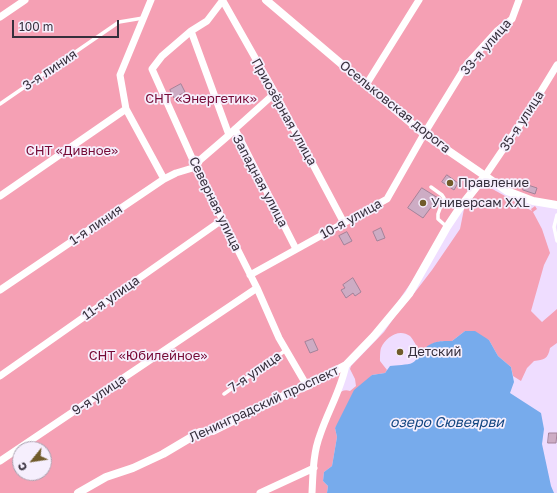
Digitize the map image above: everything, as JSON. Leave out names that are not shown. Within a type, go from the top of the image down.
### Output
[{"type":"street","points":[[0,17],[25,0]]},
{"type":"street","points":[[151,0],[120,75],[126,109],[164,179]]},
{"type":"street","name":"Осельковская дорога","points":[[266,0],[424,134],[507,190],[533,202],[557,205]]},
{"type":"street","points":[[366,85],[419,0]]},
{"type":"street","name":"33-я улица","points":[[424,134],[467,64],[497,31],[512,19],[519,0]]},
{"type":"street","points":[[191,31],[207,21],[223,1]]},
{"type":"street","name":"Приозёрная улица","points":[[223,1],[275,93],[344,223]]},
{"type":"street","name":"Западная улица","points":[[191,31],[229,135],[235,129],[296,249]]},
{"type":"street","name":"Северная улица","points":[[191,31],[162,56],[152,69],[196,167],[257,288],[279,338],[308,386]]},
{"type":"street","name":"35-я улица","points":[[485,176],[529,111],[557,65]]},
{"type":"street","points":[[235,129],[275,93]]},
{"type":"street","points":[[0,196],[126,109]]},
{"type":"street","name":"10-я улица","points":[[250,275],[387,199],[424,134]]},
{"type":"street","points":[[196,167],[200,160],[229,135]]},
{"type":"street","name":"1-я линия","points":[[0,290],[164,179],[176,173],[196,167]]},
{"type":"street","name":"Ленинградский проспект","points":[[78,493],[106,477],[133,468],[163,454],[200,432],[213,431],[291,392],[308,386],[346,365],[374,336],[409,294],[447,227],[461,206],[485,176]]},
{"type":"street","name":"11-я улица","points":[[0,376],[222,220]]},
{"type":"street","name":"9-я улица","points":[[0,461],[257,288]]},
{"type":"street","points":[[312,493],[319,436],[343,379],[346,365]]},
{"type":"street","points":[[260,493],[314,468]]},
{"type":"lane","name":"3-я линия","points":[[0,104],[119,22],[143,18]]},
{"type":"lane","points":[[431,187],[444,198],[438,214],[438,219],[447,227]]},
{"type":"lane","points":[[557,215],[554,227],[557,241]]},
{"type":"lane","name":"7-я улица","points":[[224,394],[286,350]]},
{"type":"green space","name":"СНТ «Юбилейное»","points":[[0,0],[557,0],[557,205],[533,201],[485,176],[374,336],[346,365],[337,395],[346,390],[350,391],[356,386],[355,379],[350,369],[351,366],[384,332],[432,270],[460,229],[464,209],[480,188],[487,186],[532,211],[531,209],[535,206],[537,209],[533,212],[542,229],[550,253],[544,265],[531,311],[542,322],[557,309],[557,343],[550,348],[547,357],[534,361],[527,368],[521,381],[513,376],[511,367],[498,356],[489,340],[465,331],[452,341],[441,341],[434,343],[420,353],[410,336],[397,333],[389,337],[383,344],[380,352],[380,361],[387,370],[385,373],[372,375],[335,428],[337,437],[332,466],[324,472],[323,481],[328,486],[327,493],[0,493],[0,292],[161,177],[0,290]]},
{"type":"water","name":"озеро Сювеярви","points":[[465,331],[475,331],[489,340],[498,356],[511,367],[514,382],[510,393],[541,413],[544,429],[542,444],[551,486],[554,493],[327,493],[328,486],[323,481],[324,472],[332,466],[337,437],[335,428],[354,390],[372,375],[385,373],[390,366],[412,363],[424,349],[431,344],[452,341]]},
{"type":"building","points":[[181,84],[185,92],[174,98],[170,90]]},
{"type":"building","name":"Правление","points":[[447,175],[458,183],[454,190],[442,182]]},
{"type":"building","points":[[525,184],[537,188],[535,194],[523,190]]},
{"type":"building","name":"Универсам XXL","points":[[422,188],[438,198],[423,218],[408,208]]},
{"type":"building","points":[[381,228],[385,238],[377,241],[373,232]]},
{"type":"building","points":[[347,232],[352,241],[344,245],[339,236]]},
{"type":"building","points":[[353,278],[361,292],[355,296],[353,293],[346,298],[341,290],[345,288],[343,285]]},
{"type":"building","points":[[313,339],[318,350],[310,353],[305,342]]},
{"type":"building","points":[[549,433],[557,433],[556,443],[548,443]]},
{"type":"place","name":"Правление","points":[[450,183]]},
{"type":"place","name":"Универсам XXL","points":[[423,203]]},
{"type":"place","name":"Детский","points":[[400,352]]},
{"type":"park label","name":"СНТ «Энергетик»","points":[[201,99]]},
{"type":"park label","name":"СНТ «Дивное»","points":[[72,151]]}]
